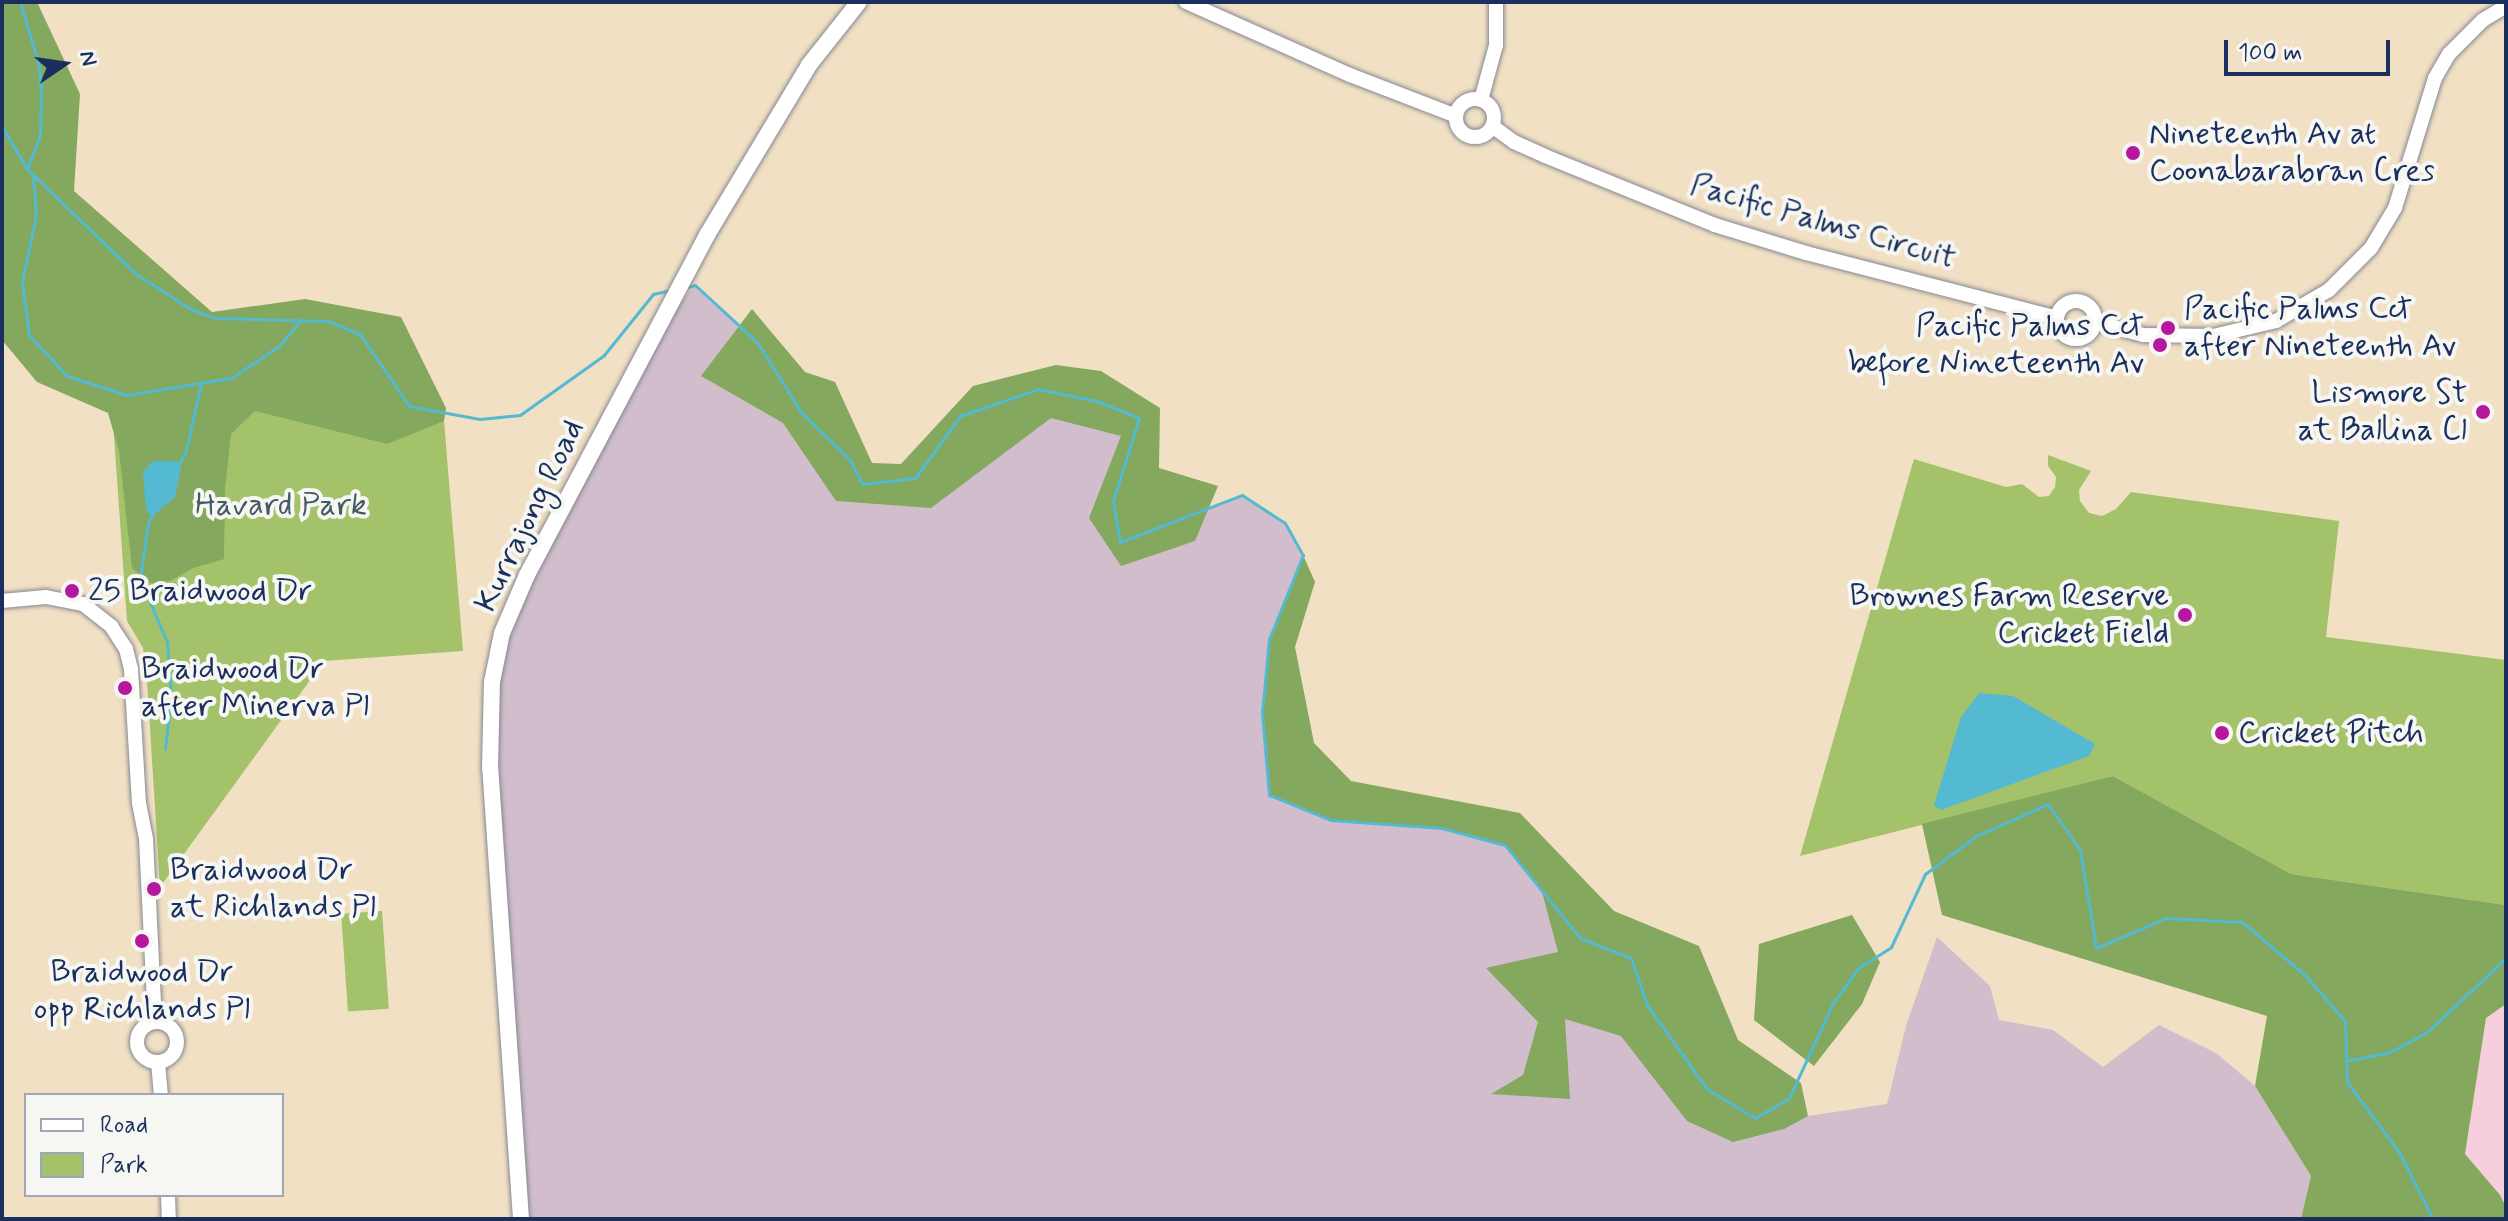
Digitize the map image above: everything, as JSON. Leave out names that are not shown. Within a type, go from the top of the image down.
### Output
[{"type":"main road","name":"Kurrajong Road","points":[[521,1219],[490,768],[492,682],[502,633],[518,593],[707,235],[809,65],[859,2]]},
{"type":"street","points":[[1186,2],[1350,75],[1456,116],[1461,130],[1472,137],[1485,134],[1492,126],[1493,112],[1481,100]]},
{"type":"street","points":[[1481,100],[1496,45],[1496,2]]},
{"type":"street","points":[[2095,322],[2143,335],[2213,336],[2276,321],[2329,290],[2371,248],[2395,208],[2435,78],[2449,54],[2483,20],[2506,6]]},
{"type":"street","points":[[1456,116],[1465,102],[1481,100]]},
{"type":"street","name":"Pacific Palms Circuit","points":[[1492,126],[1514,142],[1545,156],[1715,225],[1806,253],[2057,318]]},
{"type":"street","points":[[2076,301],[2092,309],[2095,322],[2087,336],[2073,339],[2062,332],[2057,318],[2062,307],[2076,301]]},
{"type":"street","points":[[2,601],[46,597],[83,604],[111,626],[126,649],[131,669],[139,803],[146,839],[155,1022]]},
{"type":"street","points":[[155,1022],[167,1025],[176,1040],[170,1058],[158,1062],[142,1056],[137,1045],[139,1032],[155,1022]]},
{"type":"street","points":[[158,1062],[161,1093]]},
{"type":"street","points":[[168,1197],[169,1219]]},
{"type":"shaded area","points":[[695,285],[757,342],[850,460],[915,478],[960,416],[1097,401],[1180,522],[1242,495],[1285,523],[1303,555],[1269,639],[1331,820],[1442,828],[1505,845],[1542,892],[1808,1116],[1887,1104],[1906,1026],[1937,937],[1990,986],[1999,1020],[2053,1030],[2103,1067],[2159,1025],[2216,1053],[2255,1086],[2311,1176],[2301,1219],[521,1219],[492,682],[527,575],[647,344]]},
{"type":"shaded area","points":[[2506,1004],[2506,1207],[2465,1154],[2486,1018]]},
{"type":"green space","points":[[37,2],[80,94],[74,191],[212,312],[305,299],[401,317],[446,408],[444,421],[387,444],[255,411],[231,434],[225,489],[224,559],[193,568],[170,581],[150,583],[132,568],[119,451],[108,413],[37,382],[2,340],[2,4]]},
{"type":"green space","points":[[752,309],[805,372],[835,382],[872,463],[901,464],[973,386],[1056,365],[1101,371],[1160,408],[1159,468],[1218,486],[1195,541],[1121,566],[1089,518],[1121,436],[1051,418],[931,508],[836,501],[783,423],[701,376]]},
{"type":"green space","name":"Havard Park","points":[[218,331],[384,380],[444,421],[463,651],[324,661],[160,887],[147,681],[143,648],[127,621],[112,408]]},
{"type":"green space","points":[[2048,455],[2091,471],[2079,490],[2080,501],[2089,513],[2102,516],[2116,509],[2131,492],[2339,521],[2326,637],[2506,660],[2506,905],[2291,874],[2113,776],[1800,856],[1914,459],[2006,487],[2022,484],[2039,497],[2049,496],[2055,487],[2056,477],[2048,466]]},
{"type":"green space","points":[[1303,555],[1315,582],[1295,647],[1314,743],[1351,781],[1520,813],[1614,911],[1699,946],[1738,1040],[1801,1083],[1808,1116],[1784,1129],[1733,1142],[1687,1121],[1621,1036],[1565,1019],[1570,1099],[1491,1094],[1523,1075],[1538,1022],[1486,968],[1558,952],[1542,892],[1505,845],[1442,828],[1331,820],[1269,795],[1262,713],[1269,639]]},
{"type":"green space","points":[[2113,776],[2291,874],[2506,905],[2506,1004],[2486,1018],[2465,1154],[2500,1195],[2506,1207],[2506,1219],[2301,1219],[2311,1176],[2255,1086],[2267,1016],[1942,915],[1922,824]]},
{"type":"green space","points":[[382,911],[389,1009],[348,1012],[341,914]]},
{"type":"green space","points":[[1852,915],[1880,962],[1862,1004],[1814,1066],[1754,1020],[1759,944]]},
{"type":"water","points":[[152,461],[177,461],[181,468],[175,497],[153,516],[147,512],[143,473]]},
{"type":"water","points":[[1979,693],[2013,696],[2095,744],[2089,756],[1941,810],[1934,805],[1961,717]]},
{"type":"waterway","points":[[20,2],[38,62],[41,90],[40,135],[27,169]]},
{"type":"waterway","points":[[2,127],[27,169],[136,274],[191,309],[215,318],[329,321],[360,334],[409,406],[480,419],[520,415],[604,355],[653,294],[672,290]]},
{"type":"waterway","points":[[33,175],[36,215],[22,282],[29,335],[67,376],[127,395],[231,378],[279,346],[300,321]]},
{"type":"waterway","points":[[688,287],[695,285],[757,342],[801,412],[850,460],[862,484],[915,478],[960,416],[1038,389],[1097,401],[1139,418],[1113,501],[1120,542],[1242,495],[1285,523],[1303,555],[1269,639],[1262,713],[1269,795],[1331,820],[1442,828],[1505,845],[1580,938],[1631,958],[1647,1005],[1707,1089],[1755,1118],[1789,1098],[1832,1005],[1858,968],[1891,947],[1925,874],[1976,836],[2048,804],[2080,850],[2096,948],[2166,918],[2242,922],[2304,974],[2345,1021],[2347,1082],[2399,1152],[2433,1219]]},
{"type":"waterway","points":[[179,464],[186,451],[201,383]]},
{"type":"waterway","points":[[153,513],[148,523],[140,579],[167,642],[171,695],[165,749]]},
{"type":"waterway","points":[[2346,1061],[2390,1052],[2427,1032],[2506,958]]},
{"type":"place","name":"Nineteenth Av at Coonabarabran Cres","points":[[2133,153]]},
{"type":"place","name":"Pacific Palms Cct after Nineteenth Av","points":[[2168,328]]},
{"type":"place","name":"Pacific Palms Cct before Nineteenth Av","points":[[2160,345]]},
{"type":"place","name":"Lismore St at Ballina Cl","points":[[2483,412]]},
{"type":"place","name":"25 Braidwood Dr","points":[[72,591]]},
{"type":"place","name":"Brownes Farm Reserve Cricket Field","points":[[2185,615]]},
{"type":"place","name":"Braidwood Dr after Minerva Pl","points":[[125,688]]},
{"type":"place","name":"Cricket Pitch","points":[[2222,733]]},
{"type":"place","name":"Braidwood Dr at Richlands Pl","points":[[154,889]]},
{"type":"place","name":"Braidwood Dr opp Richlands Pl","points":[[142,941]]}]
